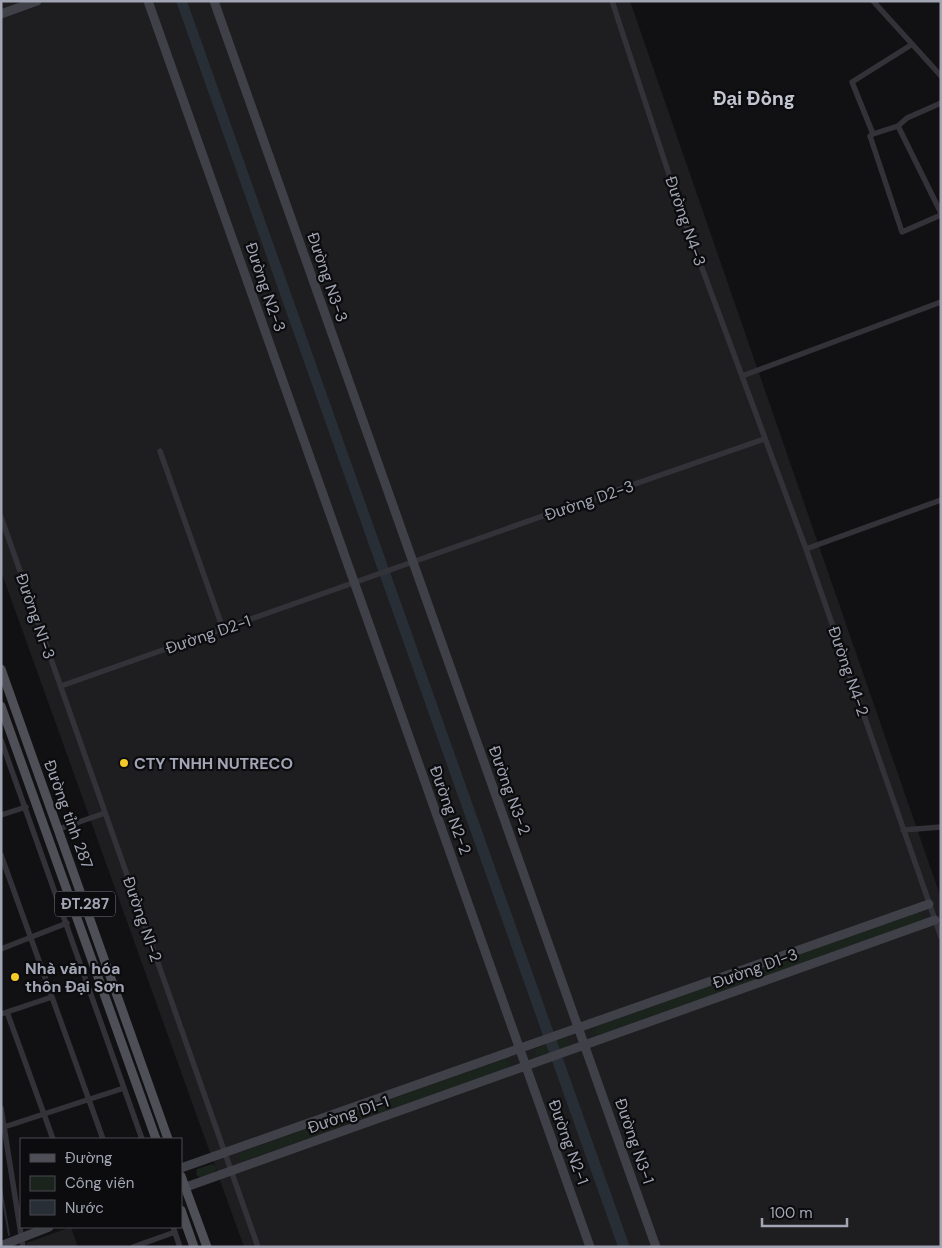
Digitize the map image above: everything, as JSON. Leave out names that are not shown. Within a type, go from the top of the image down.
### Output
[{"type":"main road","name":"Đường tỉnh 287","points":[[1,669],[168,1138]]},
{"type":"main road","name":"Đường tỉnh 287","points":[[2,708],[156,1138]]},
{"type":"main road","points":[[37,805],[49,801]]},
{"type":"main road","points":[[183,1186],[207,1247]]},
{"type":"main road","points":[[182,1213],[194,1247]]},
{"type":"street","points":[[1,14],[37,1]]},
{"type":"street","name":"Đường N2-3","points":[[148,1],[355,582]]},
{"type":"street","name":"Đường N3-3","points":[[214,1],[413,562]]},
{"type":"street","name":"Đường N4-3","points":[[612,1],[682,214],[764,439]]},
{"type":"street","points":[[873,1],[941,76]]},
{"type":"street","points":[[873,134],[852,82],[911,45]]},
{"type":"street","points":[[898,126],[939,203],[941,214],[902,232],[870,136],[898,126],[907,118],[941,103]]},
{"type":"street","points":[[742,376],[941,302]]},
{"type":"street","name":"Đường D2-3","points":[[355,582],[764,439]]},
{"type":"street","name":"Đường N4-2","points":[[764,439],[806,549],[941,936]]},
{"type":"street","points":[[160,451],[223,629]]},
{"type":"street","points":[[806,549],[941,500]]},
{"type":"street","name":"Đường N1-3","points":[[1,517],[61,686]]},
{"type":"street","name":"Đường N3-2","points":[[413,562],[586,1045]]},
{"type":"street","name":"Đường D2-1","points":[[61,686],[355,582]]},
{"type":"street","name":"Đường N2-2","points":[[355,582],[519,1048]]},
{"type":"street","name":"Đường N1-2","points":[[61,686],[258,1247]]},
{"type":"street","points":[[1,740],[142,1138]]},
{"type":"street","points":[[2,814],[26,807]]},
{"type":"street","points":[[59,830],[105,813]]},
{"type":"street","points":[[903,830],[941,828]]},
{"type":"street","points":[[1,855],[103,1138]]},
{"type":"street","name":"Đường D1-3","points":[[519,1048],[929,904]]},
{"type":"street","name":"Đường D1-3","points":[[526,1067],[935,920]]},
{"type":"street","points":[[1,948],[67,923]]},
{"type":"street","points":[[52,997],[4,1013],[53,1138]]},
{"type":"street","name":"Đường N3-1","points":[[586,1045],[656,1247]]},
{"type":"street","name":"Đường N2-1","points":[[519,1048],[590,1247]]},
{"type":"street","name":"Đường D1-1","points":[[182,1168],[519,1048]]},
{"type":"street","name":"Đường D1-1","points":[[183,1186],[526,1067]]},
{"type":"street","points":[[3,1128],[124,1088]]},
{"type":"street","points":[[1,1108],[22,1243]]},
{"type":"street","points":[[2,1243],[22,1243],[47,1228]]},
{"type":"street","points":[[133,1247],[174,1230],[180,1247]]},
{"type":"shaded area","points":[[1,1],[630,1],[941,898],[941,1247],[244,1247],[1,571]]},
{"type":"shaded area","points":[[71,1228],[78,1247],[27,1247],[26,1243]]},
{"type":"green space","points":[[916,912],[922,915],[923,918],[920,921],[599,1035],[593,1032],[597,1026]]},
{"type":"green space","points":[[566,1037],[569,1040],[570,1044],[568,1047],[539,1057],[534,1054],[536,1048]]},
{"type":"green space","points":[[505,1059],[511,1062],[507,1068],[246,1160],[242,1161],[239,1158],[242,1152]]},
{"type":"green space","points":[[212,1164],[217,1167],[215,1172],[200,1177],[196,1175],[197,1169]]},
{"type":"water","points":[[176,1],[187,1],[630,1247],[618,1247]]},
{"type":"waterway","points":[[1,1188],[9,1235]]},
{"type":"place","name":"CTY TNHH NUTRECO","points":[[124,763]]},
{"type":"place","name":"Nhà văn hóa thôn Đại Sơn","points":[[15,977]]},
{"type":"district","name":"Đại Đồng","points":[[754,98]]}]
